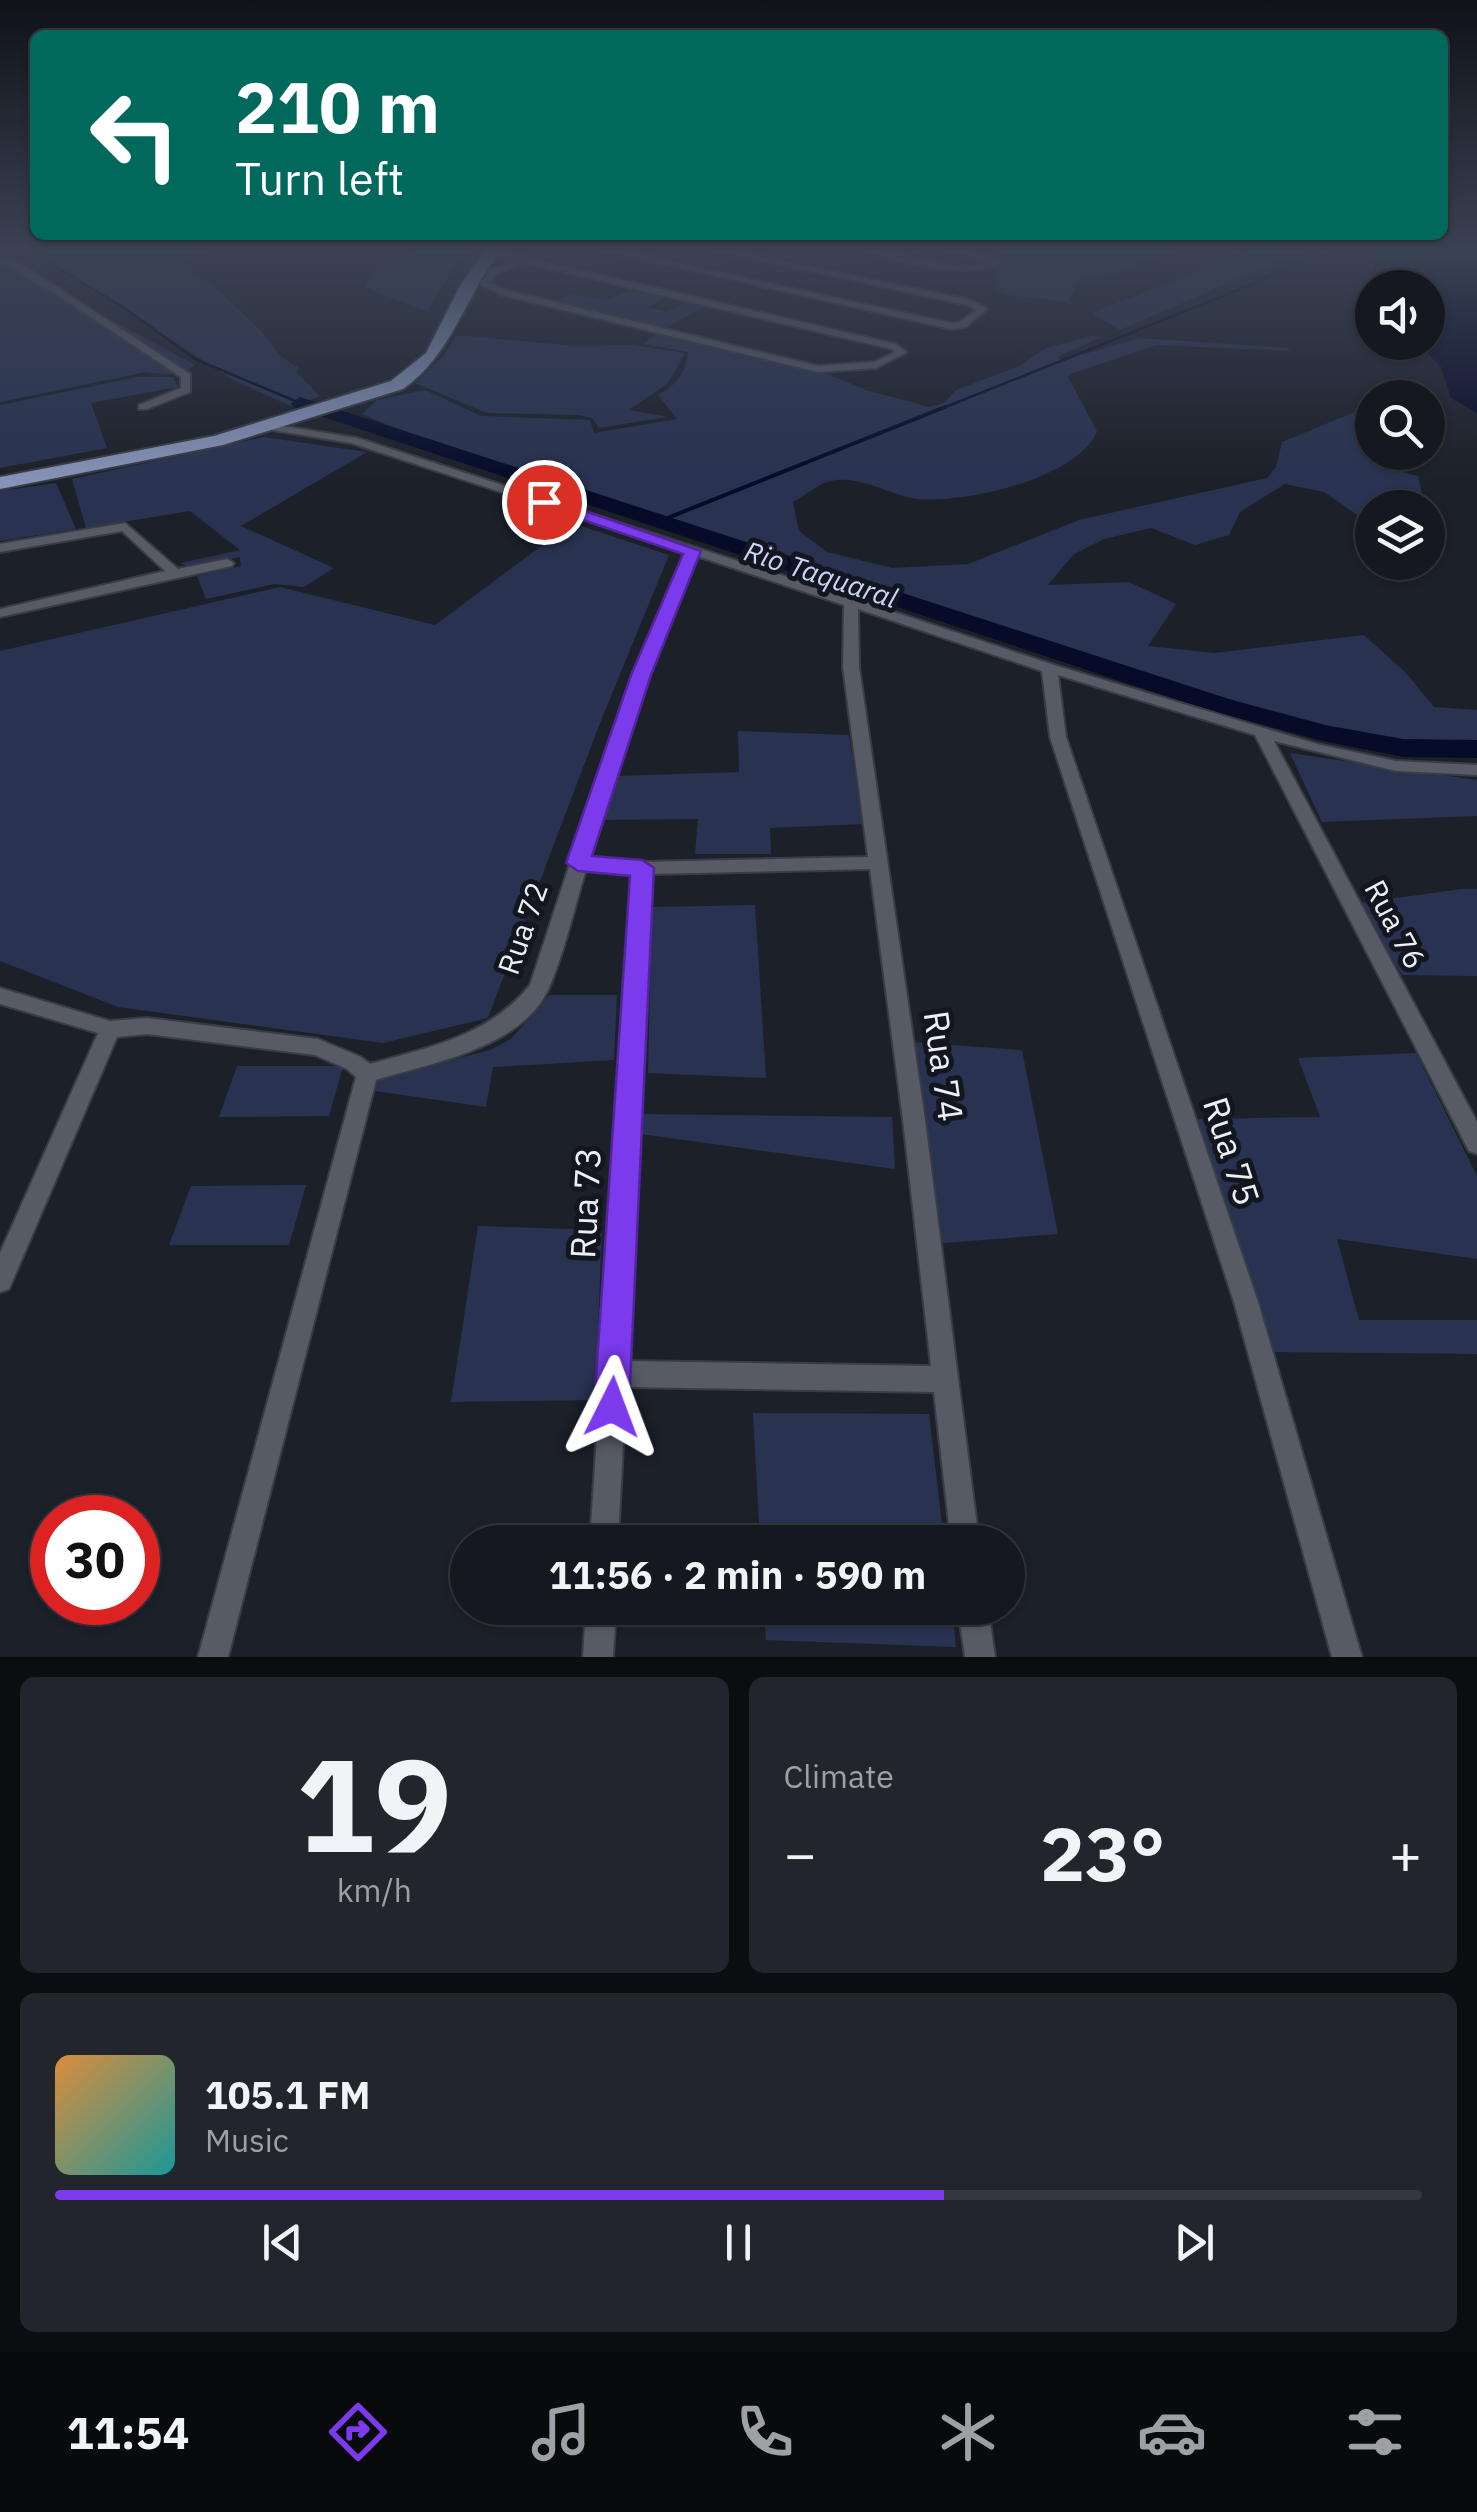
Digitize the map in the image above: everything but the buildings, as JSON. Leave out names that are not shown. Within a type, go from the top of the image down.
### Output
[{"type":"main road","points":[[0,480],[293,416],[397,385],[430,362],[446,326]]},
{"type":"main road","points":[[0,480],[187,448],[270,427],[293,416]]},
{"type":"street","points":[[110,326],[186,376],[186,390],[143,406]]},
{"type":"street","points":[[640,326],[808,368],[876,365],[902,352],[895,346],[810,326]]},
{"type":"street","points":[[270,427],[353,440],[1049,668],[1262,732],[1369,761],[1477,770]]},
{"type":"street","points":[[0,548],[126,526],[172,569],[171,574]]},
{"type":"street","name":"Rua 72","points":[[367,1074],[492,1036],[516,1019],[539,988],[641,675],[692,551]]},
{"type":"street","points":[[0,614],[227,562]]},
{"type":"street","name":"Rua 74","points":[[851,600],[851,667],[963,1525]]},
{"type":"street","name":"Rua 75","points":[[1049,668],[1050,699],[1058,737],[1246,1302],[1347,1657]]},
{"type":"street","name":"Rua 76","points":[[1262,732],[1477,1144]]},
{"type":"street","points":[[578,863],[642,868],[878,863]]},
{"type":"street","name":"Rua 73","points":[[605,1525],[642,868]]},
{"type":"street","points":[[0,996],[110,1029],[148,1026],[318,1046],[354,1063],[367,1074],[213,1657]]},
{"type":"street","points":[[0,1281],[110,1029]]},
{"type":"street","points":[[613,1374],[944,1379]]},
{"type":"street","points":[[598,1657],[600,1625]]},
{"type":"street","points":[[976,1625],[980,1657]]},
{"type":"shaded area","points":[[0,326],[123,326],[195,365],[178,373],[146,372],[0,402]]},
{"type":"shaded area","points":[[151,326],[256,326],[280,356],[299,368],[296,372],[320,396],[293,407],[233,380]]},
{"type":"shaded area","points":[[1445,326],[1477,326],[1477,413],[1451,398],[1441,367],[1434,360],[1445,360]]},
{"type":"shaded area","points":[[656,334],[827,374],[866,390],[929,407],[944,403],[956,390],[1021,365],[1046,348],[1092,336],[1102,337],[1059,356],[1060,361],[1140,338],[1287,348],[1291,351],[1156,345],[1071,374],[1068,377],[1097,431],[1086,448],[1068,462],[1018,484],[963,497],[917,499],[850,480],[827,482],[793,502],[799,531],[827,552],[892,568],[968,564],[1079,520],[1267,478],[1276,467],[1282,442],[1355,412],[1355,470],[1395,470],[1418,476],[1421,490],[1355,490],[1355,513],[1324,492],[1285,484],[1240,512],[1229,535],[1195,545],[1151,528],[1104,539],[1074,554],[1048,585],[1129,582],[1176,604],[1148,646],[1215,653],[1364,635],[1406,673],[1434,707],[1477,710],[1477,745],[1401,743],[1320,731],[712,540],[439,446],[362,414],[377,400],[425,390],[481,416],[590,420],[594,433],[677,419],[658,395],[679,378],[688,352],[643,344]]},
{"type":"shaded area","points":[[457,335],[574,346],[633,345],[685,353],[668,383],[629,410],[667,417],[599,428],[592,418],[579,415],[487,413],[415,383],[444,355]]},
{"type":"shaded area","points":[[138,377],[173,377],[178,387],[91,403],[107,448],[0,468],[0,405]]},
{"type":"shaded area","points":[[263,437],[367,452],[241,526],[334,568],[304,587],[274,584],[206,599],[197,576],[241,566],[240,557],[190,568],[181,563],[240,550],[190,511],[86,528],[72,479]]},
{"type":"shaded area","points":[[56,483],[76,529],[0,541],[0,491]]},
{"type":"shaded area","points":[[572,523],[669,555],[600,723],[488,1018],[383,1043],[118,1007],[0,961],[0,651],[280,587],[435,625]]},
{"type":"shaded area","points":[[738,731],[849,735],[863,824],[770,828],[771,854],[695,854],[698,819],[597,820],[616,776],[739,772]]},
{"type":"shaded area","points":[[1290,753],[1477,780],[1477,816],[1322,822]]},
{"type":"shaded area","points":[[1477,889],[1477,976],[1402,975],[1359,903]]},
{"type":"shaded area","points":[[755,905],[766,1078],[648,1073],[652,907]]},
{"type":"shaded area","points":[[549,995],[617,995],[614,1060],[493,1067],[486,1107],[375,1091],[378,1079],[490,1050],[511,1039]]},
{"type":"shaded area","points":[[912,1042],[1022,1050],[1058,1234],[943,1243]]},
{"type":"shaded area","points":[[1416,1053],[1477,1176],[1477,1259],[1337,1239],[1359,1320],[1477,1320],[1477,1354],[1271,1352],[1195,1119],[1320,1117],[1298,1058]]},
{"type":"shaded area","points":[[237,1066],[343,1066],[329,1116],[219,1117]]},
{"type":"shaded area","points":[[641,1114],[892,1117],[895,1169],[640,1134]]},
{"type":"shaded area","points":[[306,1185],[289,1245],[169,1245],[191,1186]]},
{"type":"shaded area","points":[[478,1226],[602,1230],[595,1400],[451,1402]]},
{"type":"shaded area","points":[[753,1413],[929,1414],[942,1525],[759,1525]]},
{"type":"shaded area","points":[[765,1625],[954,1625],[956,1647],[766,1640]]},
{"type":"waterway","name":"Rio Taquaral","points":[[150,326],[195,359],[300,403]]},
{"type":"waterway","points":[[938,410],[1147,326]]},
{"type":"waterway","name":"Rio Taquaral","points":[[300,403],[1220,705],[1323,733],[1403,748],[1477,749]]},
{"type":"waterway","points":[[660,521],[945,407]]},
{"type":"route","points":[[544,502],[692,551],[641,675],[578,863],[642,868],[612,1407]]}]
